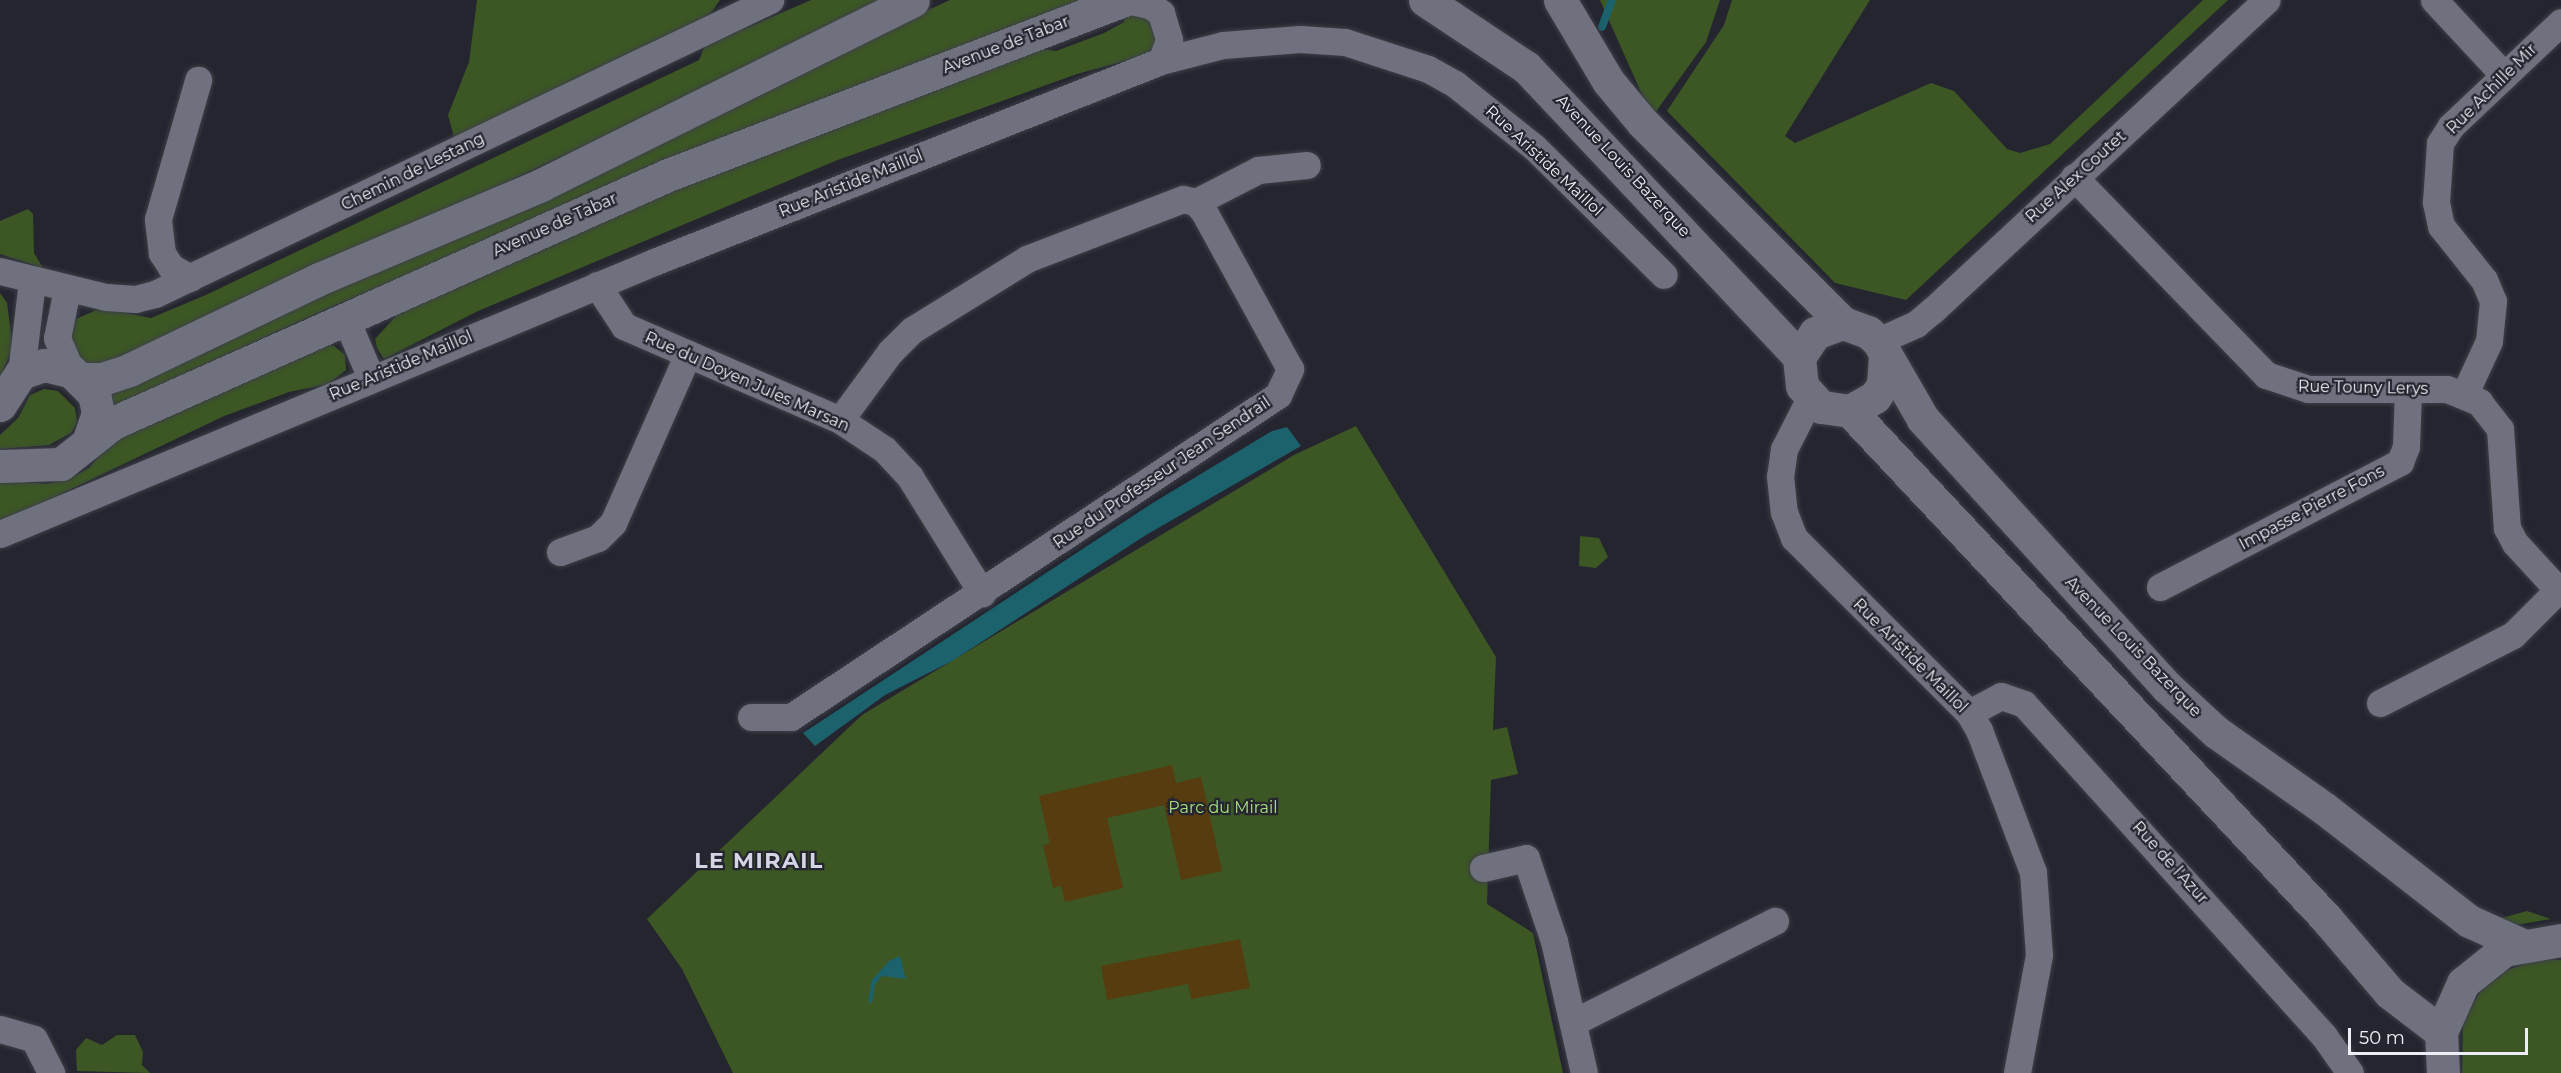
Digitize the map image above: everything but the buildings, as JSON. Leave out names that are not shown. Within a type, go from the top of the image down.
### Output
[{"type":"main road","points":[[0,405],[21,373],[44,365],[76,375],[102,379],[129,370],[319,279],[541,185],[913,0]]},
{"type":"main road","name":"Avenue de Tabar","points":[[0,466],[61,464],[113,423],[345,317],[668,175],[1125,0]]},
{"type":"main road","name":"Avenue Louis Bazerque","points":[[1425,0],[1526,67],[1799,357]]},
{"type":"main road","name":"Avenue Louis Bazerque","points":[[1560,0],[1608,81],[1642,122],[1842,323],[1868,332],[1881,349],[1923,419],[1989,496],[2175,694],[2216,732],[2325,809],[2469,921],[2520,944]]},
{"type":"main road","points":[[1842,323],[1815,333],[1799,357],[1798,372],[1810,398],[1821,407],[1850,411],[1864,406],[1879,391],[1886,371],[1881,349]]},
{"type":"main road","points":[[76,375],[94,394],[98,413],[88,442]]},
{"type":"main road","points":[[1850,411],[2339,931],[2390,993],[2441,1032]]},
{"type":"main road","points":[[2443,1073],[2441,1032],[2463,983],[2482,964],[2520,944],[2561,940]]},
{"type":"street","name":"Chemin de Lestang","points":[[0,272],[49,285],[143,298],[190,278],[738,8],[770,0]]},
{"type":"street","points":[[1125,0],[1150,5],[1161,13],[1169,40],[1161,61]]},
{"type":"street","name":"Rue Alex Coutet","points":[[1881,349],[1916,324],[2267,0]]},
{"type":"street","points":[[2434,0],[2504,75]]},
{"type":"street","name":"Rue Achille Mir","points":[[2465,393],[2489,340],[2493,301],[2484,280],[2442,226],[2436,202],[2440,143],[2451,126],[2561,22]]},
{"type":"street","name":"Rue Aristide Maillol","points":[[0,534],[597,285],[1161,61],[1223,45],[1300,39],[1357,45],[1428,69],[1463,90],[1534,147],[1664,275]]},
{"type":"street","points":[[190,278],[171,267],[162,253],[158,219],[198,80]]},
{"type":"street","points":[[840,420],[890,352],[912,330],[1018,265],[1165,204],[1184,199],[1196,202],[1258,170],[1307,165]]},
{"type":"street","name":"Rue Touny Lerys","points":[[2074,177],[2266,375],[2308,389],[2408,391],[2447,389],[2465,393]]},
{"type":"street","name":"Rue du Professeur Jean Sendrail","points":[[751,717],[791,717],[982,594],[1278,395],[1287,383],[1286,355],[1196,202]]},
{"type":"street","points":[[49,285],[57,338],[76,375]]},
{"type":"street","points":[[21,373],[49,285]]},
{"type":"street","name":"Rue du Doyen Jules Marsan","points":[[597,285],[614,317],[624,326],[840,420],[898,462],[982,594]]},
{"type":"street","points":[[345,317],[371,378]]},
{"type":"street","points":[[560,552],[598,538],[613,524],[687,354]]},
{"type":"street","name":"Impasse Pierre Fons","points":[[2160,587],[2400,462],[2406,447],[2408,391]]},
{"type":"street","points":[[2380,703],[2513,635],[2559,591],[2515,543],[2507,528],[2500,429],[2491,414],[2465,393]]},
{"type":"street","name":"Rue Aristide Maillol","points":[[1810,398],[1784,449],[1780,476],[1784,512],[1794,538],[1969,713],[1979,730],[2033,872],[2039,955],[2017,1073]]},
{"type":"street","name":"Rue de l'Azur","points":[[1969,713],[2001,696],[2024,704],[2343,1062]]},
{"type":"street","points":[[1483,868],[1526,858],[1574,1022],[1584,1073]]},
{"type":"street","points":[[1574,1022],[1774,921]]},
{"type":"street","points":[[0,1029],[34,1039],[51,1073]]},
{"type":"green space","points":[[477,0],[720,0],[710,14],[454,137],[448,115],[469,62]]},
{"type":"green space","points":[[811,0],[878,0],[583,146],[154,348],[94,367],[76,361],[66,337],[76,319],[101,308],[151,318],[208,294],[699,60],[705,46]]},
{"type":"green space","points":[[950,0],[1086,0],[660,169],[333,306],[113,406],[108,389]]},
{"type":"green space","points":[[1600,0],[1720,0],[1706,42],[1652,117]]},
{"type":"green space","points":[[1732,0],[1870,0],[1785,136],[1795,143],[1931,83],[1954,91],[2007,149],[2020,153],[2050,144],[2203,0],[2228,0],[1906,300],[1835,283],[1667,111],[1724,25]]},
{"type":"green space","points":[[1127,11],[1152,19],[1156,45],[1146,55],[1077,74],[835,161],[478,311],[384,359],[377,348],[375,339],[397,315],[423,299],[635,206],[1037,48],[1056,51],[1104,33],[1124,22]]},
{"type":"green space","points":[[28,209],[33,214],[34,253],[43,268],[0,254],[0,221]]},
{"type":"green space","points":[[0,293],[7,303],[11,351],[0,377]]},
{"type":"green space","points":[[320,343],[334,346],[345,355],[346,370],[328,384],[289,392],[224,416],[0,523],[0,480],[46,484],[70,479],[89,468],[117,434]]},
{"type":"green space","points":[[44,389],[58,391],[75,408],[77,422],[71,433],[49,445],[0,449],[0,435],[18,418],[30,395]]},
{"type":"green space","name":"Parc du Mirail","points":[[1356,426],[1496,657],[1493,730],[1507,727],[1518,774],[1491,780],[1487,904],[1533,933],[1563,1073],[733,1073],[682,969],[647,919],[862,715],[1294,455]]},
{"type":"green space","points":[[1580,536],[1599,538],[1608,557],[1596,568],[1579,566]]},
{"type":"green space","points":[[2527,911],[2551,919],[2504,927],[2494,920]]},
{"type":"green space","points":[[2541,959],[2561,960],[2561,1073],[2462,1073],[2463,1023],[2480,992],[2507,970]]},
{"type":"green space","points":[[117,1035],[135,1035],[143,1052],[142,1065],[150,1073],[77,1071],[76,1050],[86,1038],[102,1045]]},
{"type":"water","points":[[1287,427],[1301,446],[1146,535],[952,661],[885,695],[815,746],[803,733],[1151,504],[1272,431]]},
{"type":"water","points":[[900,956],[906,979],[882,976],[875,984],[872,1004],[868,1001],[872,980],[889,961]]},
{"type":"waterway","points":[[1602,27],[1612,0]]},
{"type":"district","name":"LE MIRAIL","points":[[759,861]]}]
